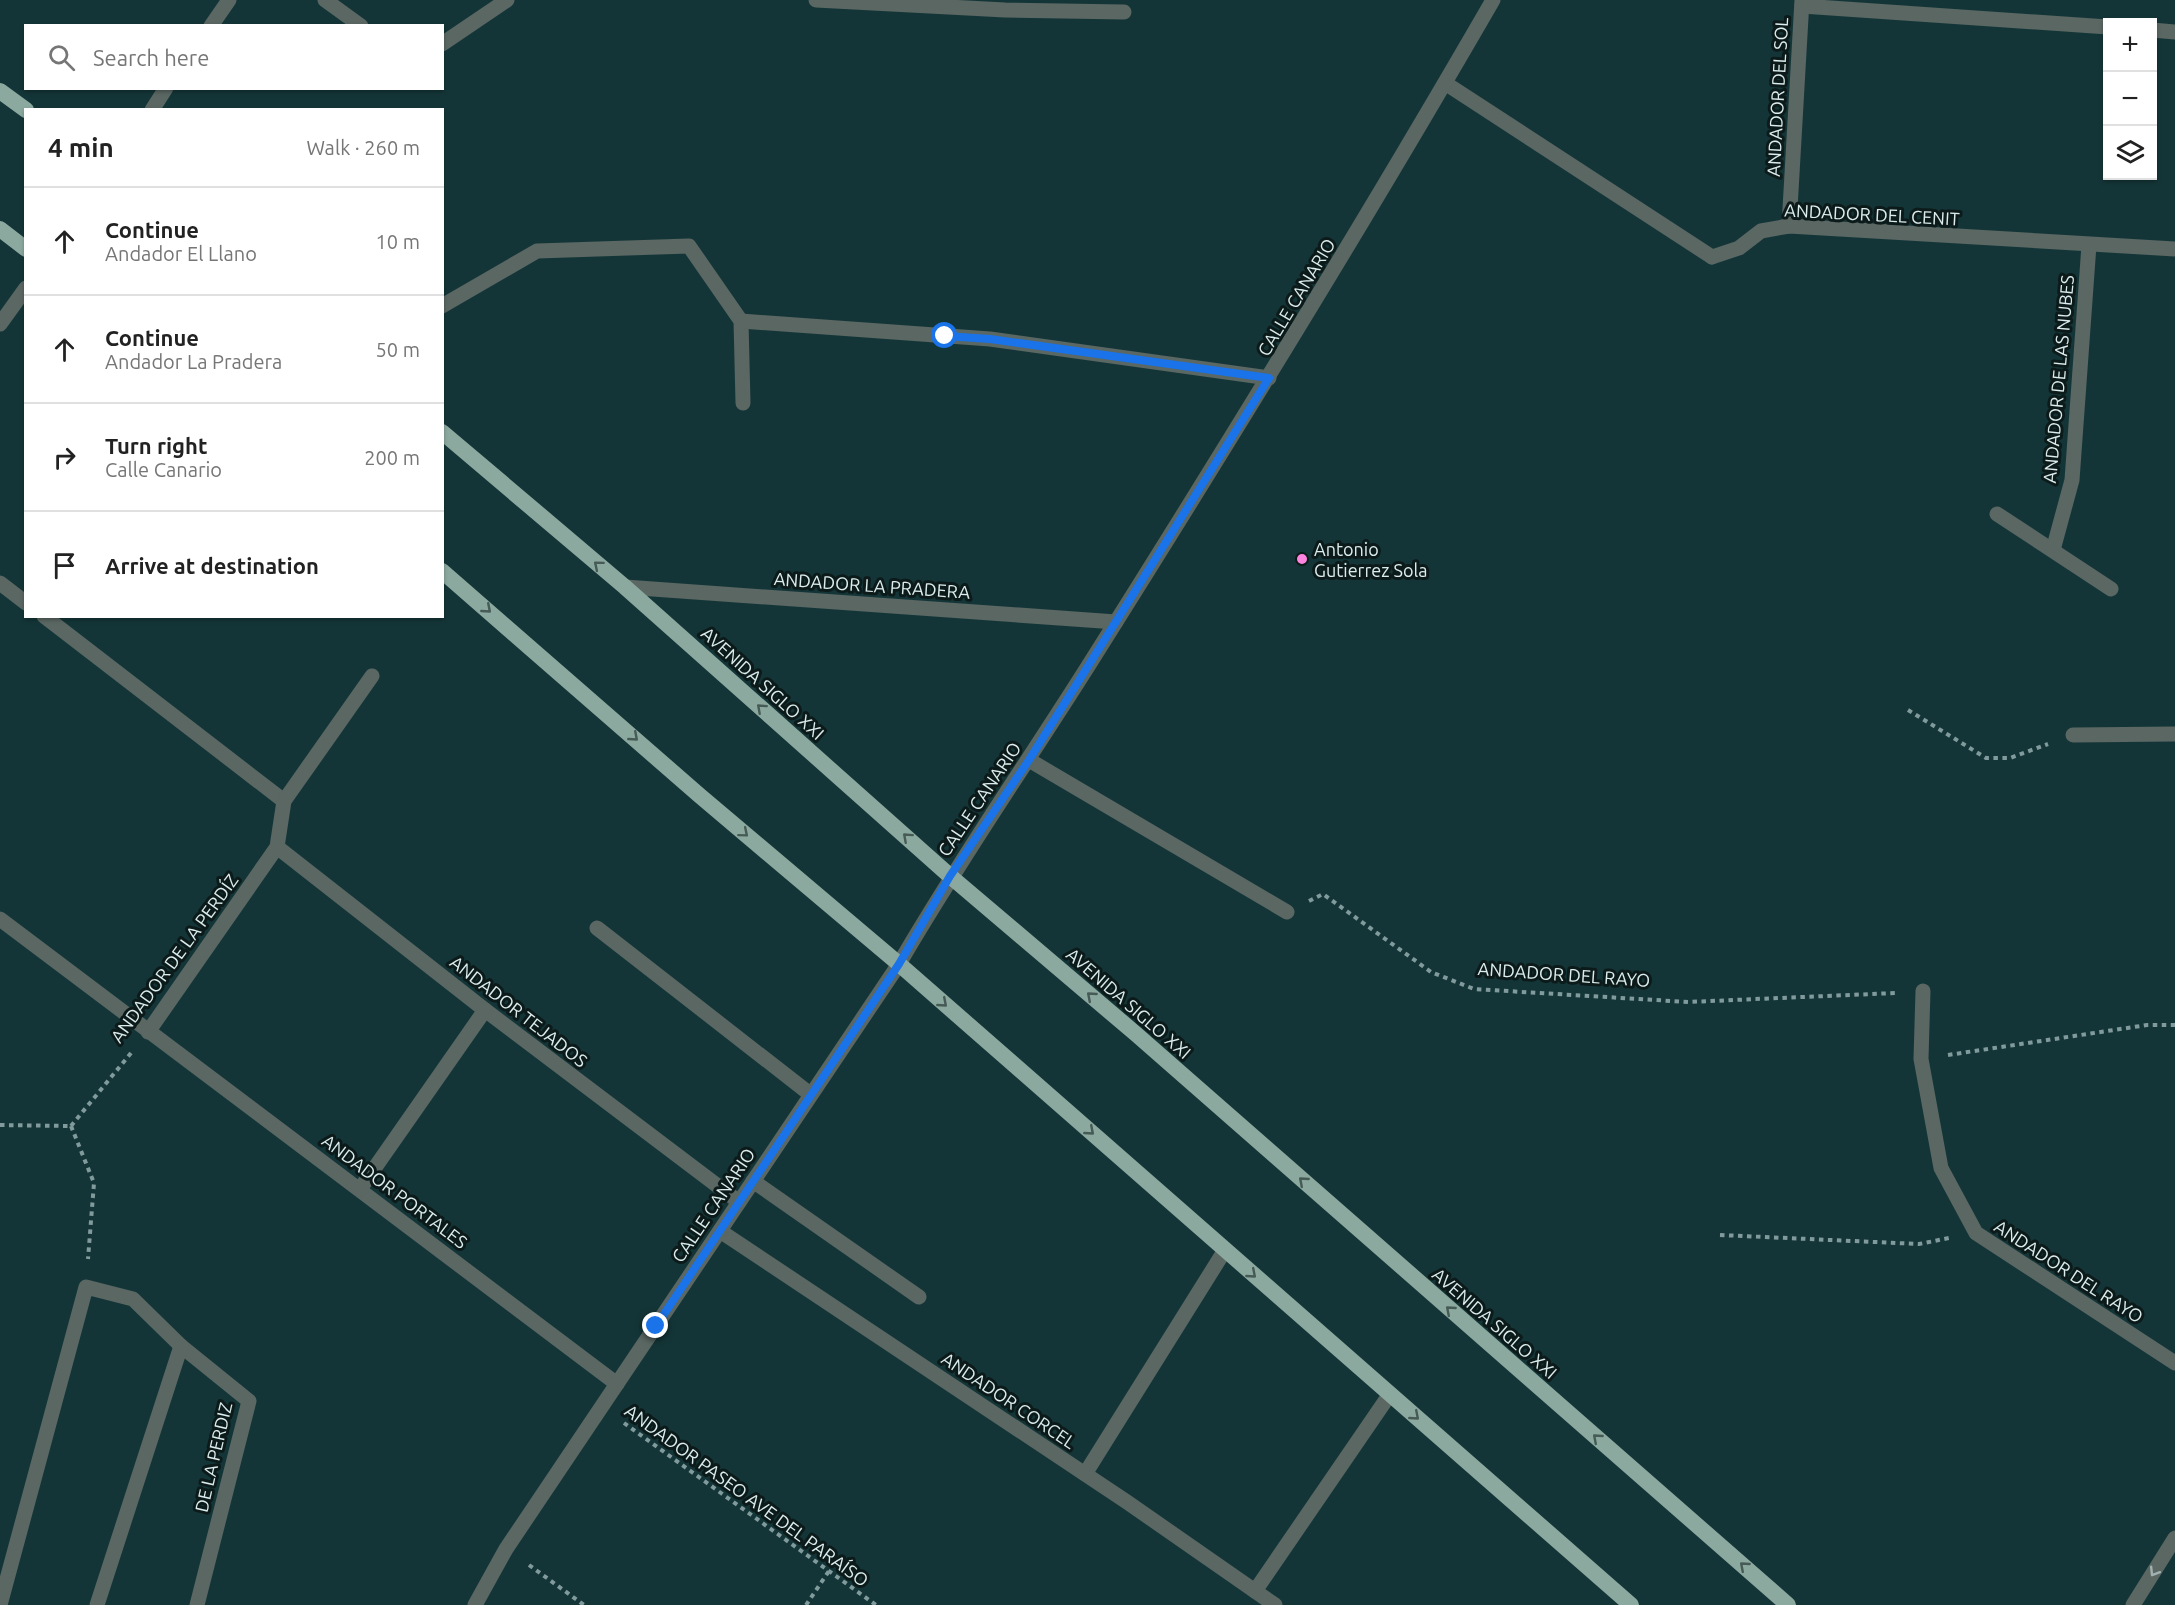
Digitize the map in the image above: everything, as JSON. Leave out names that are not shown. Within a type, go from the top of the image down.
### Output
[{"type":"highway","points":[[0,91],[24,109]]},
{"type":"highway","points":[[0,229],[24,247]]},
{"type":"highway","name":"AVENIDA SIGLO XXI","points":[[444,434],[625,587],[950,876],[1144,1042],[1788,1605]]},
{"type":"highway","points":[[444,573],[699,795],[899,964],[1631,1605]]},
{"type":"street","points":[[212,24],[229,0]]},
{"type":"street","points":[[325,0],[358,24]]},
{"type":"street","points":[[444,43],[507,0]]},
{"type":"street","points":[[816,0],[1005,10],[1124,12]]},
{"type":"street","name":"CALLE CANARIO","points":[[475,1605],[506,1549],[899,964],[950,876],[1029,760],[1269,378],[1493,0]]},
{"type":"street","name":"ANDADOR DEL SOL","points":[[1789,226],[1802,3],[1938,8],[2103,26]]},
{"type":"street","points":[[2157,30],[2175,32]]},
{"type":"street","name":"ANDADOR DEL CENIT","points":[[1445,83],[1712,256],[1740,248],[1761,231],[1789,226],[2175,249]]},
{"type":"street","points":[[153,108],[165,90]]},
{"type":"street","name":"ANDADOR DE LAS NUBES","points":[[2053,550],[2072,480],[2089,245]]},
{"type":"street","points":[[444,305],[537,251],[689,246],[741,321],[743,402]]},
{"type":"street","points":[[0,324],[24,291]]},
{"type":"street","points":[[741,321],[990,339],[1269,378]]},
{"type":"street","points":[[1997,514],[2111,589]]},
{"type":"street","points":[[0,583],[24,601]]},
{"type":"street","name":"ANDADOR LA PRADERA","points":[[625,587],[1116,622]]},
{"type":"street","points":[[47,618],[285,801],[372,676]]},
{"type":"street","points":[[2073,735],[2175,734]]},
{"type":"street","points":[[1029,760],[1287,912]]},
{"type":"street","name":"ANDADOR DE LA PERDÍZ","points":[[148,1032],[278,847],[285,801]]},
{"type":"street","name":"ANDADOR TEJADOS","points":[[278,847],[485,1010],[738,1202]]},
{"type":"street","name":"ANDADOR PORTALES","points":[[0,920],[617,1384]]},
{"type":"street","points":[[597,928],[810,1094]]},
{"type":"street","name":"ANDADOR DEL RAYO","points":[[1923,991],[1921,1059],[1941,1168],[1976,1233],[2175,1363]]},
{"type":"street","points":[[360,1189],[485,1010]]},
{"type":"street","points":[[753,1182],[919,1297]]},
{"type":"street","name":"ANDADOR CORCEL","points":[[720,1231],[1085,1474],[1275,1605]]},
{"type":"street","points":[[1085,1474],[1225,1250]]},
{"type":"street","points":[[0,1605],[86,1287]]},
{"type":"street","name":"DE LA PERDIZ","points":[[86,1287],[134,1299],[181,1346],[249,1401],[197,1605]]},
{"type":"street","points":[[97,1605],[181,1346]]},
{"type":"street","points":[[1255,1591],[1390,1394]]},
{"type":"street","points":[[2133,1605],[2175,1538]]},
{"type":"path","points":[[1908,710],[1986,758],[2010,758],[2073,735]]},
{"type":"path","name":"ANDADOR DEL RAYO","points":[[1287,912],[1323,894],[1431,972],[1474,989],[1688,1002],[1923,991]]},
{"type":"path","points":[[1921,1059],[2147,1025],[2175,1025]]},
{"type":"path","name":"ANDADOR DE LA PERDÍZ","points":[[71,1126],[148,1032]]},
{"type":"path","points":[[0,1125],[71,1126],[94,1183],[86,1287]]},
{"type":"path","points":[[1720,1235],[1919,1244],[1976,1233]]},
{"type":"path","name":"ANDADOR PASEO AVE DEL PARAÍSO","points":[[602,1407],[876,1605]]},
{"type":"path","points":[[506,1549],[584,1605]]},
{"type":"path","points":[[806,1605],[830,1571]]},
{"type":"place","name":"Antonio Gutierrez Sola","points":[[1302,559]]},
{"type":"route","points":[[656,1326],[899,964],[950,876],[1029,760],[1269,378],[990,339],[945,336]]}]
